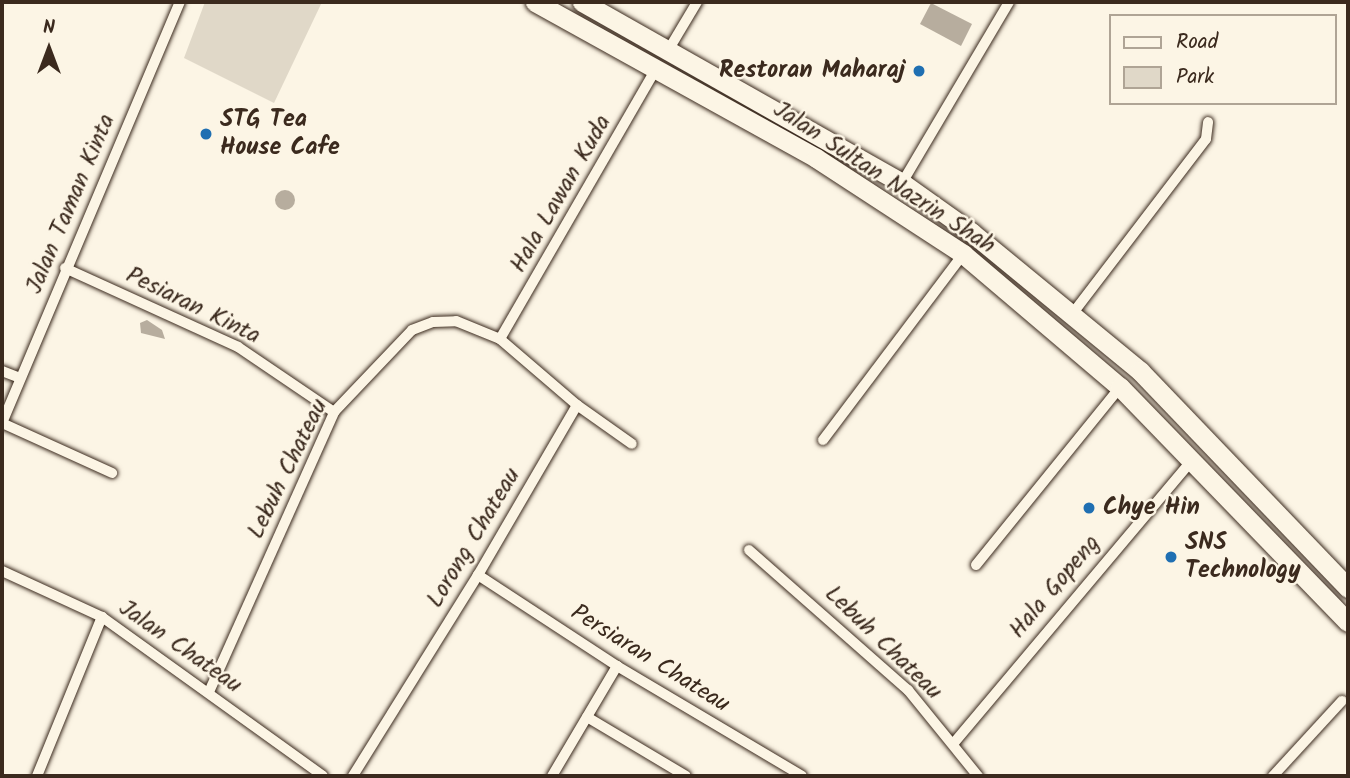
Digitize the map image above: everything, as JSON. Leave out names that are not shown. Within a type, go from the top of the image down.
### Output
[{"type":"highway","name":"Jalan Sultan Nazrin Shah","points":[[535,2],[816,158],[963,254],[1120,387],[1348,621]]},
{"type":"highway","name":"Jalan Sultan Nazrin Shah","points":[[582,2],[902,183],[1073,313],[1180,410],[1348,588]]},
{"type":"street","name":"Jalan Taman Kinta","points":[[2,423],[65,268],[180,2]]},
{"type":"street","points":[[669,49],[697,2]]},
{"type":"street","points":[[902,183],[1009,2]]},
{"type":"street","name":"Hala Lawan Kuda","points":[[500,339],[656,69]]},
{"type":"street","points":[[1073,313],[1206,139],[1208,122]]},
{"type":"street","points":[[823,440],[963,254]]},
{"type":"street","name":"Pesiaran Kinta","points":[[65,268],[238,347],[334,412]]},
{"type":"street","name":"Lebuh Chateau","points":[[209,692],[334,412],[412,330],[433,322],[456,321],[500,339]]},
{"type":"street","points":[[500,339],[577,405],[632,444]]},
{"type":"street","points":[[2,370],[20,378]]},
{"type":"street","points":[[976,565],[1120,387]]},
{"type":"street","name":"Lorong Chateau","points":[[353,776],[478,575],[577,405]]},
{"type":"street","points":[[2,423],[112,473]]},
{"type":"street","name":"Hala Gopeng","points":[[953,744],[1192,460]]},
{"type":"street","name":"Lebuh Chateau","points":[[749,550],[863,646],[953,744],[978,776]]},
{"type":"street","name":"Jalan Chateau","points":[[2,571],[102,617],[323,776]]},
{"type":"street","name":"Persiaran Chateau","points":[[478,575],[617,666],[802,776]]},
{"type":"street","points":[[37,776],[102,617]]},
{"type":"street","points":[[552,776],[617,666]]},
{"type":"street","points":[[1273,776],[1342,701]]},
{"type":"street","points":[[587,717],[686,776]]},
{"type":"green space","points":[[205,2],[322,2],[274,103],[184,58]]},
{"type":"shaded area","points":[[931,3],[972,24],[961,46],[920,24]]},
{"type":"shaded area","points":[[285,190],[292,193],[295,200],[292,207],[285,210],[278,207],[275,200],[278,193]]},
{"type":"shaded area","points":[[147,320],[162,330],[165,339],[141,333],[140,323]]},
{"type":"place","name":"Restoran Maharaj","points":[[919,71]]},
{"type":"place","name":"STG Tea House Cafe","points":[[206,134]]},
{"type":"place","name":"Chye Hin","points":[[1089,508]]},
{"type":"place","name":"SNS Technology","points":[[1171,557]]}]
